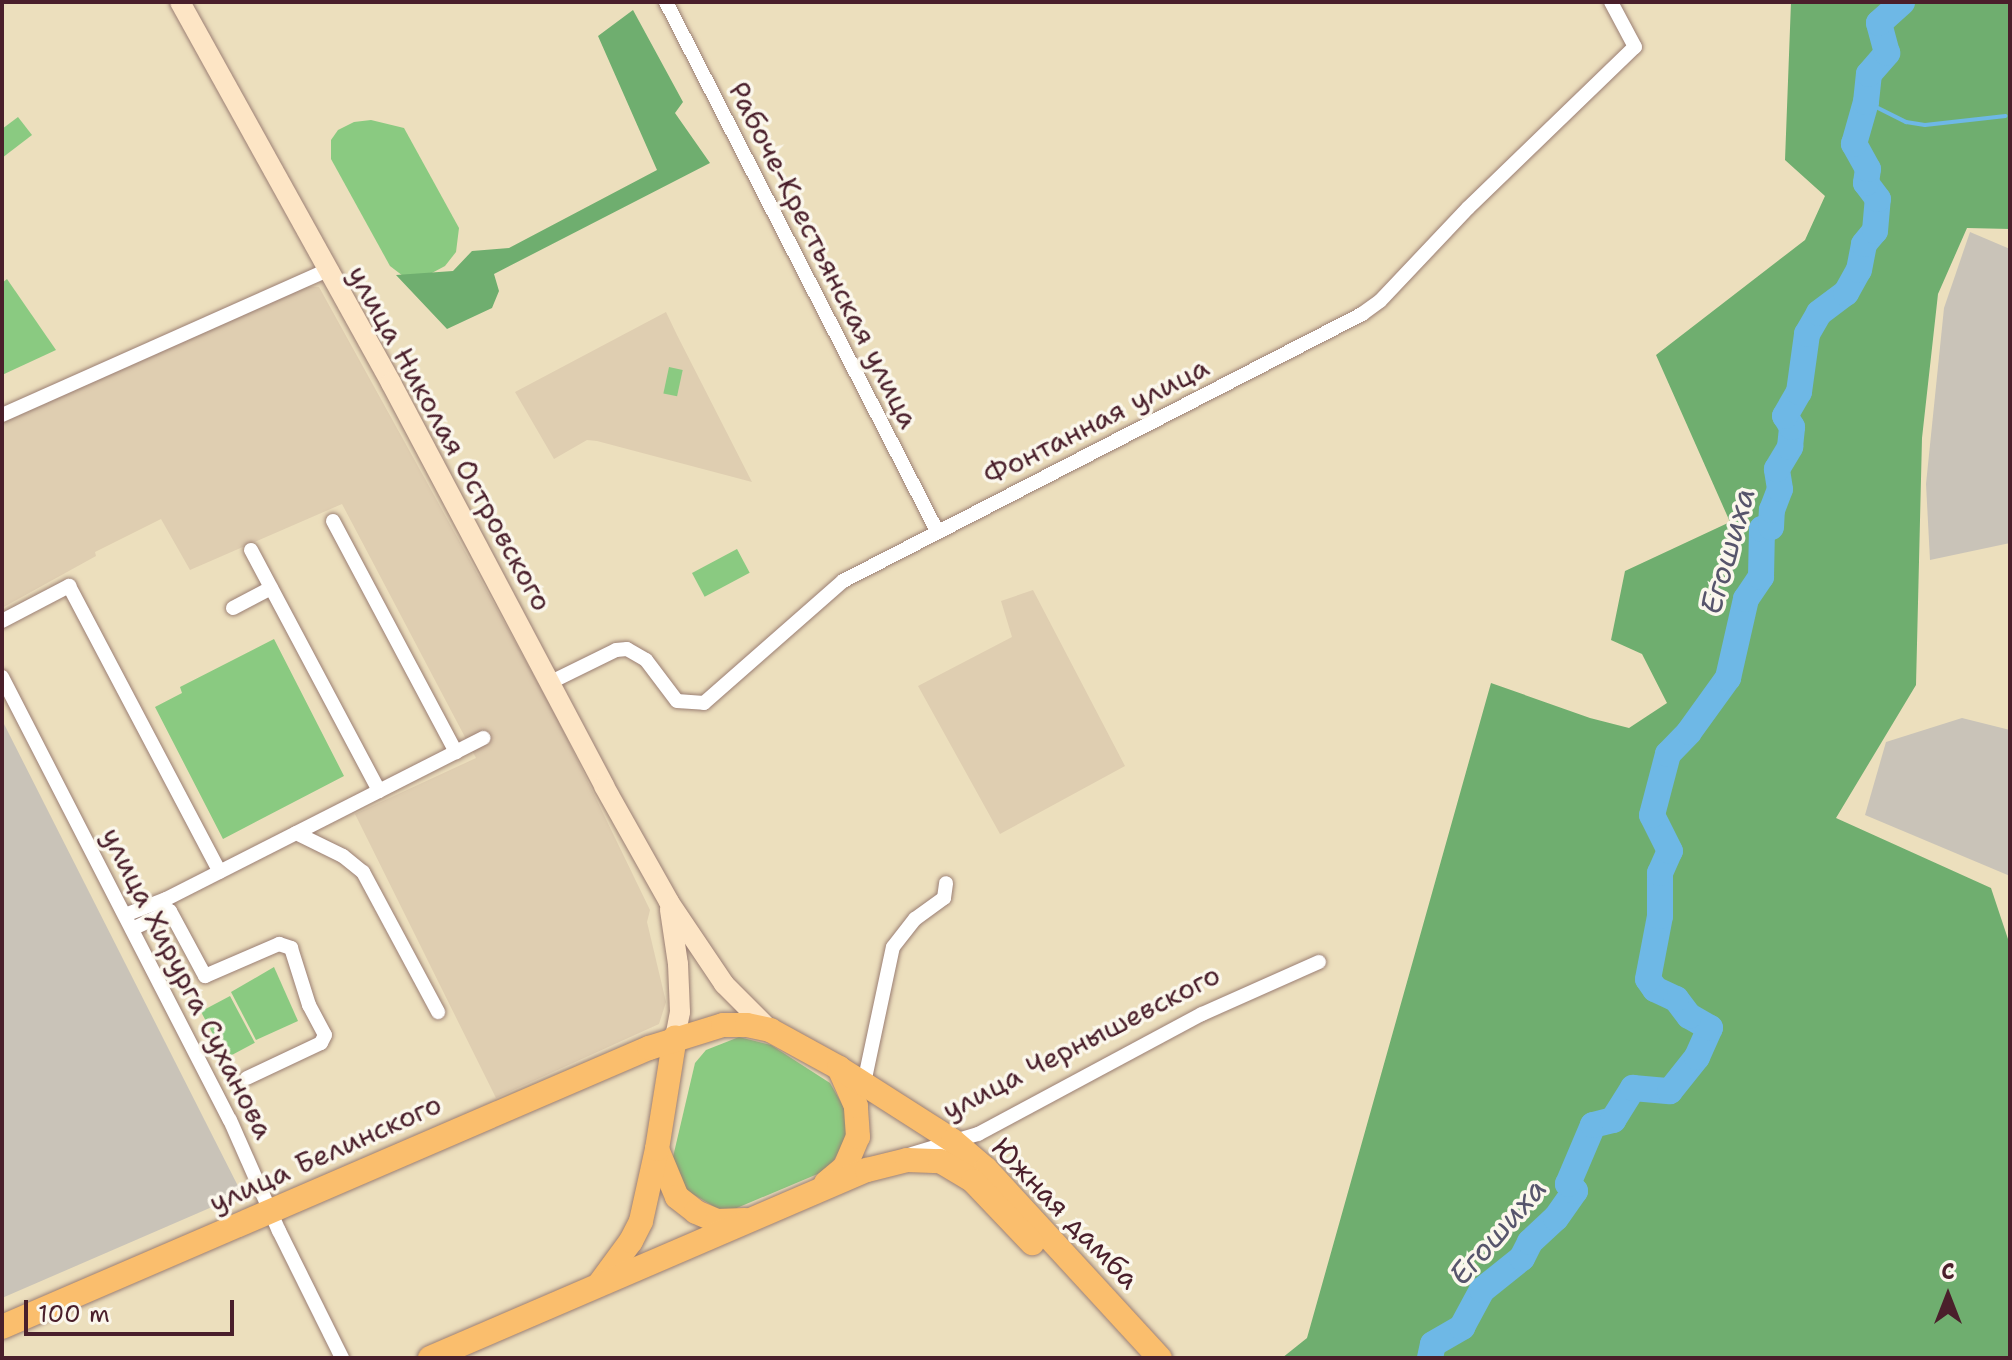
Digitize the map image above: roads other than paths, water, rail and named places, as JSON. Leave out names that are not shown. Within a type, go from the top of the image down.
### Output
[{"type":"main road","name":"улица Николая Островского","points":[[180,2],[325,271],[391,383],[669,902],[724,984],[770,1030]]},
{"type":"main road","name":"улица Николая Островского","points":[[669,902],[678,964],[680,1012],[675,1037]]},
{"type":"main road","points":[[599,1285],[631,1241],[641,1221],[657,1149],[675,1037],[723,1025],[770,1030],[839,1068],[856,1106],[858,1137],[845,1167],[818,1191]]},
{"type":"main road","name":"улица Белинского","points":[[2,1327],[675,1037]]},
{"type":"main road","name":"Южная дамба","points":[[839,1068],[953,1141],[986,1169],[1160,1358]]},
{"type":"main road","points":[[657,1149],[677,1197],[696,1212],[717,1221],[751,1220]]},
{"type":"main road","name":"улица Чернышевского","points":[[433,1357],[867,1170],[907,1160],[940,1161],[973,1181]]},
{"type":"main road","name":"Южная дамба","points":[[973,1181],[1141,1358]]},
{"type":"street","name":"Рабоче-Крестьянская улица","points":[[666,2],[937,531]]},
{"type":"street","name":"Фонтанная улица","points":[[551,682],[616,650],[627,649],[646,660],[677,701],[704,703],[843,581],[1367,310],[1635,47],[1611,2]]},
{"type":"street","points":[[2,415],[325,271]]},
{"type":"street","points":[[333,521],[456,752]]},
{"type":"street","points":[[251,550],[379,791]]},
{"type":"street","points":[[2,621],[69,586],[220,872]]},
{"type":"street","points":[[233,608],[271,588]]},
{"type":"street","name":"улица Хирурга Суханова","points":[[2,677],[230,1120],[342,1358]]},
{"type":"street","points":[[125,915],[220,872],[483,738]]},
{"type":"street","points":[[296,833],[343,856],[363,872],[438,1012]]},
{"type":"street","points":[[864,1083],[893,947],[915,919],[944,898],[946,883]]},
{"type":"street","points":[[132,929],[170,911],[205,976],[279,944],[291,948],[309,1005],[325,1035],[321,1043],[247,1078]]},
{"type":"street","name":"улица Чернышевского","points":[[867,1170],[978,1134],[1202,1014],[1319,962]]},
{"type":"waterway","name":"Егошиха","points":[[1430,1358],[1433,1344],[1462,1327],[1482,1290],[1522,1258],[1530,1242],[1556,1218],[1575,1191],[1568,1184],[1593,1125],[1613,1120],[1633,1088],[1670,1091],[1697,1057],[1710,1028],[1689,1016],[1676,999],[1655,989],[1648,979],[1660,916],[1660,873],[1670,851],[1652,815],[1668,754],[1689,732],[1728,678],[1746,599],[1761,577],[1762,529],[1771,527],[1772,510],[1780,489],[1777,469],[1790,447],[1792,427],[1785,416],[1799,392],[1807,334],[1819,313],[1846,293],[1859,270],[1864,244],[1875,231],[1878,199],[1866,183],[1868,169],[1854,144],[1866,102],[1869,74],[1887,53],[1879,23],[1902,2]]},
{"type":"waterway","points":[[1866,102],[1906,122],[1925,125],[2005,116]]}]
